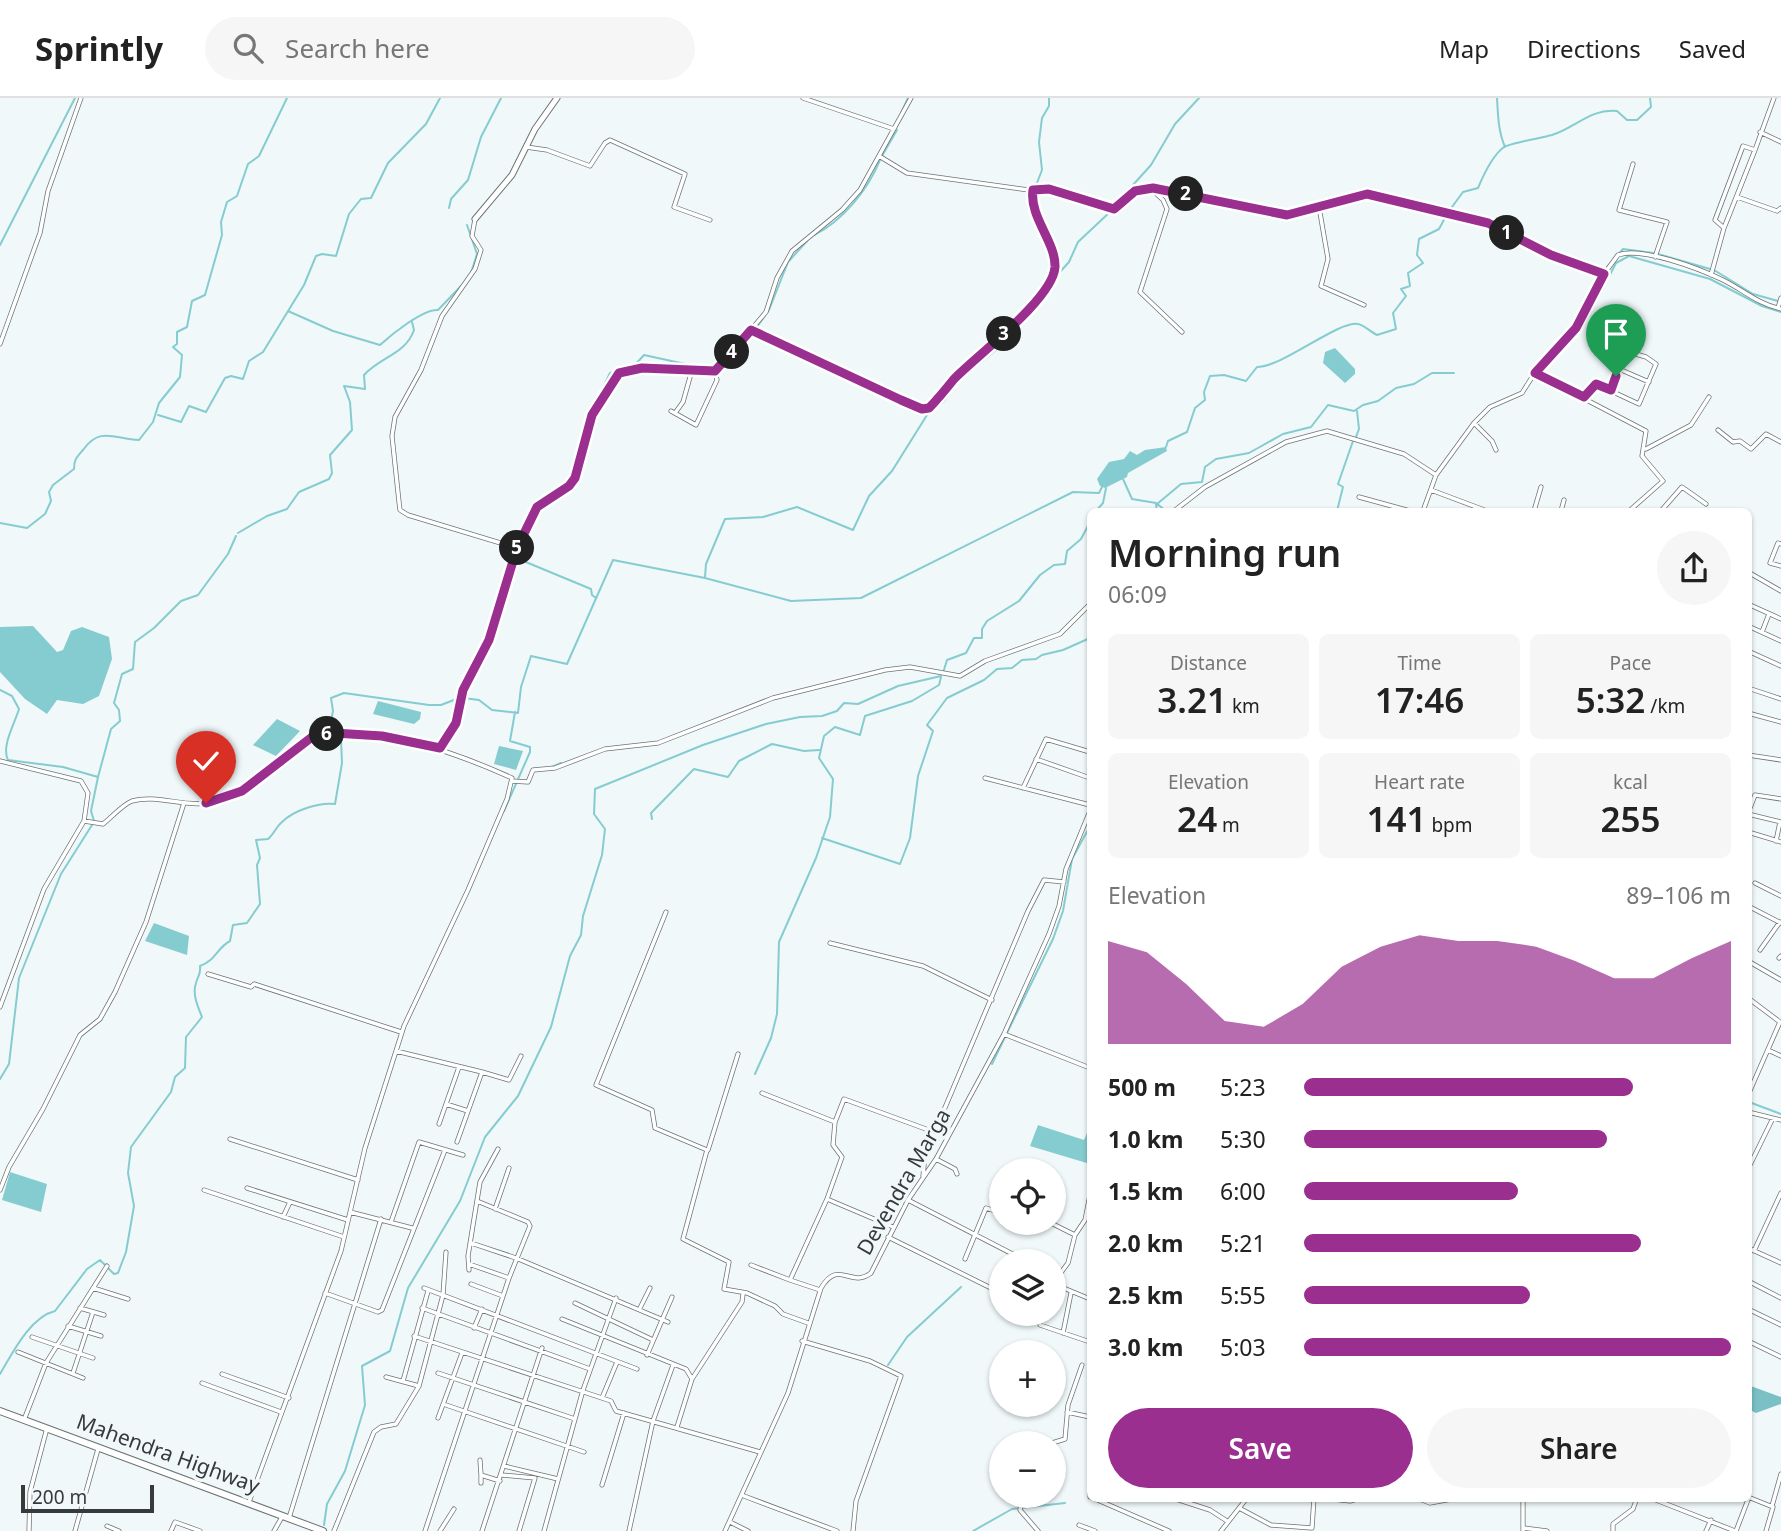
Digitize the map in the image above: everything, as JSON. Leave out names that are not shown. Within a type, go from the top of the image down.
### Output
[{"type":"highway","name":"Mahendra Highway","points":[[0,1411],[323,1531]]},
{"type":"street","points":[[0,344],[40,233],[48,191],[81,98]]},
{"type":"street","points":[[517,548],[413,517],[400,510],[392,436],[395,417],[421,370],[442,316],[475,269],[481,250],[473,241],[472,227],[475,219],[512,175],[557,98]]},
{"type":"street","points":[[803,98],[895,129]]},
{"type":"street","points":[[715,371],[766,312],[778,278],[792,251],[851,201],[911,98]]},
{"type":"street","points":[[1711,275],[1724,228],[1774,98]]},
{"type":"street","points":[[1760,132],[1781,142]]},
{"type":"street","points":[[526,147],[547,150],[590,166],[605,143],[610,141],[685,174],[674,207],[710,220]]},
{"type":"street","points":[[1724,228],[1715,220],[1743,146],[1755,150]]},
{"type":"street","points":[[879,156],[906,173],[1033,190],[1049,189],[1114,209],[1135,191],[1150,188],[1163,188],[1287,215],[1367,194],[1488,223],[1551,255],[1604,274]]},
{"type":"street","points":[[1633,164],[1619,210],[1667,222],[1655,257]]},
{"type":"street","points":[[1150,188],[1163,200],[1167,209],[1140,292],[1182,332]]},
{"type":"street","points":[[751,330],[927,410],[1021,317],[1054,274],[1055,257],[1033,203],[1033,190]]},
{"type":"street","points":[[1737,197],[1777,211],[1781,208]]},
{"type":"street","points":[[1319,206],[1328,259],[1321,286],[1364,305]]},
{"type":"street","points":[[1424,508],[1436,475],[1474,423],[1490,407],[1522,393],[1535,373],[1576,328],[1604,274],[1623,253],[1655,257],[1711,275],[1759,302],[1780,308],[1781,298]]},
{"type":"street","points":[[1584,397],[1596,384],[1639,404],[1656,364],[1646,357],[1629,352],[1611,390]]},
{"type":"street","points":[[440,748],[456,723],[463,690],[489,640],[517,548],[540,503],[569,486],[575,478],[592,415],[614,377],[625,370],[642,368],[715,371]]},
{"type":"street","points":[[1619,369],[1649,382]]},
{"type":"street","points":[[692,370],[683,402],[673,413],[696,425],[717,380],[715,371]]},
{"type":"street","points":[[1535,373],[1646,431],[1646,449],[1642,456],[1662,481],[1632,508]]},
{"type":"street","points":[[1646,449],[1691,425],[1709,397]]},
{"type":"street","points":[[1474,423],[1492,441],[1496,450]]},
{"type":"street","points":[[1717,430],[1733,442],[1740,441],[1751,449],[1766,434],[1781,442]]},
{"type":"street","points":[[1178,508],[1205,487],[1286,442],[1327,431],[1404,454],[1436,475]]},
{"type":"street","points":[[1535,508],[1541,487]]},
{"type":"street","points":[[1664,508],[1682,487],[1706,504]]},
{"type":"street","points":[[1431,490],[1479,508]]},
{"type":"street","points":[[1359,497],[1399,508]]},
{"type":"street","points":[[1562,508],[1564,500]]},
{"type":"street","points":[[1781,544],[1778,543],[1770,563],[1781,566]]},
{"type":"street","points":[[1752,574],[1781,591]]},
{"type":"street","points":[[1752,606],[1781,619]]},
{"type":"street","points":[[84,821],[103,824],[130,802],[144,799],[206,803],[242,791],[312,737],[334,733],[382,736],[440,748],[515,782],[530,780],[531,771],[555,768],[605,749],[658,743],[789,693],[902,667],[960,676],[985,661],[1060,634],[1087,607]]},
{"type":"street","points":[[1762,632],[1769,614]]},
{"type":"street","points":[[1752,628],[1781,641]]},
{"type":"street","points":[[1752,653],[1781,666]]},
{"type":"street","points":[[1752,689],[1781,699]]},
{"type":"street","points":[[1752,714],[1781,722]]},
{"type":"street","points":[[1023,788],[1047,739],[1087,750]]},
{"type":"street","points":[[1752,756],[1781,760]]},
{"type":"street","points":[[1036,759],[1087,777]]},
{"type":"street","points":[[0,761],[81,781],[88,793],[84,821],[44,889],[0,1007]]},
{"type":"street","points":[[985,778],[1087,804]]},
{"type":"street","points":[[249,1502],[281,1412],[289,1398],[344,1237],[402,1032],[515,782]]},
{"type":"street","points":[[1752,795],[1781,799]]},
{"type":"street","points":[[1752,803],[1755,795]]},
{"type":"street","points":[[0,1190],[9,1167],[80,1035],[100,1019],[115,992],[146,922],[184,803]]},
{"type":"street","points":[[1752,814],[1781,822],[1779,842],[1752,833]]},
{"type":"street","name":"Devendra Marga","points":[[820,1290],[828,1277],[836,1273],[859,1278],[868,1276],[908,1200],[936,1159],[1003,1034],[1049,934],[1072,850],[1087,818]]},
{"type":"street","points":[[923,1178],[925,1155],[934,1132],[1042,881],[1047,879],[1064,882]]},
{"type":"street","points":[[1755,883],[1781,896]]},
{"type":"street","points":[[1752,908],[1781,923],[1760,950]]},
{"type":"street","points":[[666,912],[596,1085],[652,1110],[653,1126],[708,1152]]},
{"type":"street","points":[[830,943],[923,966],[992,1000]]},
{"type":"street","points":[[1752,963],[1781,981]]},
{"type":"street","points":[[208,974],[251,987],[254,984],[402,1032]]},
{"type":"street","points":[[1752,1001],[1780,1023],[1752,1086]]},
{"type":"street","points":[[1003,1034],[1087,1067]]},
{"type":"street","points":[[1768,1050],[1781,1056]]},
{"type":"street","points":[[396,1051],[509,1080],[521,1056]]},
{"type":"street","points":[[738,1054],[682,1237],[729,1262],[723,1287],[775,1306],[783,1314],[808,1323]]},
{"type":"street","points":[[439,1124],[459,1067]]},
{"type":"street","points":[[457,1142],[482,1072]]},
{"type":"street","points":[[762,1093],[835,1122]]},
{"type":"street","points":[[790,1280],[827,1199],[842,1157],[833,1145],[835,1122],[844,1099],[934,1132]]},
{"type":"street","points":[[446,1104],[468,1111]]},
{"type":"street","points":[[1752,1113],[1781,1120]]},
{"type":"street","points":[[1752,1161],[1773,1118]]},
{"type":"street","points":[[230,1139],[358,1180]]},
{"type":"street","points":[[391,1222],[419,1142],[463,1155]]},
{"type":"street","points":[[470,1270],[480,1182],[498,1149]]},
{"type":"street","points":[[325,1293],[378,1312],[382,1310],[412,1228],[445,1150]]},
{"type":"street","points":[[936,1159],[956,1169],[957,1174]]},
{"type":"street","points":[[495,1209],[509,1168]]},
{"type":"street","points":[[247,1188],[348,1220]]},
{"type":"street","points":[[204,1190],[344,1237]]},
{"type":"street","points":[[1781,1192],[1754,1251],[1781,1263]]},
{"type":"street","points":[[827,1199],[893,1227]]},
{"type":"street","points":[[908,1200],[1003,1249]]},
{"type":"street","points":[[425,1531],[529,1223],[477,1201]]},
{"type":"street","points":[[283,1217],[290,1202]]},
{"type":"street","points":[[965,1259],[986,1209],[989,1210]]},
{"type":"street","points":[[1066,1265],[1075,1235],[1085,1220],[1087,1210]]},
{"type":"street","points":[[350,1212],[412,1228]]},
{"type":"street","points":[[274,1531],[286,1517],[341,1354],[353,1303],[381,1219]]},
{"type":"street","points":[[1066,1230],[1075,1235]]},
{"type":"street","points":[[888,1237],[989,1287]]},
{"type":"street","points":[[471,1243],[616,1297],[668,1322]]},
{"type":"street","points":[[334,1531],[374,1432],[381,1427],[396,1424],[419,1386],[443,1295],[446,1252]]},
{"type":"street","points":[[469,1264],[509,1278]]},
{"type":"street","points":[[724,1531],[743,1497],[794,1375],[802,1341],[820,1290],[751,1265]]},
{"type":"street","points":[[23,1420],[46,1363],[107,1266]]},
{"type":"street","points":[[1752,1283],[1781,1298]]},
{"type":"street","points":[[471,1284],[503,1296]]},
{"type":"street","points":[[93,1288],[128,1299]]},
{"type":"street","points":[[639,1308],[650,1288]]},
{"type":"street","points":[[403,1381],[426,1289],[636,1369]]},
{"type":"street","points":[[1066,1290],[1087,1298]]},
{"type":"street","points":[[1063,1333],[1071,1293]]},
{"type":"street","points":[[677,1427],[692,1380],[742,1302],[743,1294]]},
{"type":"street","points":[[544,1531],[583,1390],[616,1297]]},
{"type":"street","points":[[647,1354],[673,1297]]},
{"type":"street","points":[[575,1303],[653,1340]]},
{"type":"street","points":[[422,1307],[590,1369]]},
{"type":"street","points":[[80,1308],[104,1315]]},
{"type":"street","points":[[474,1328],[482,1309]]},
{"type":"street","points":[[1752,1311],[1781,1325]]},
{"type":"street","points":[[72,1373],[93,1312]]},
{"type":"street","points":[[562,1319],[686,1369],[692,1380]]},
{"type":"street","points":[[68,1326],[101,1336]]},
{"type":"street","points":[[1043,1326],[1087,1341]]},
{"type":"street","points":[[414,1336],[430,1339],[533,1377],[583,1390],[611,1401],[616,1411],[760,1453]]},
{"type":"street","points":[[32,1337],[93,1357]]},
{"type":"street","points":[[802,1341],[870,1361],[901,1376],[856,1501],[853,1531]]},
{"type":"street","points":[[1752,1343],[1781,1357]]},
{"type":"street","points":[[498,1490],[542,1350]]},
{"type":"street","points":[[18,1352],[83,1378]]},
{"type":"street","points":[[438,1418],[446,1405],[462,1353]]},
{"type":"street","points":[[602,1398],[617,1362]]},
{"type":"street","points":[[628,1531],[653,1420],[673,1365]]},
{"type":"street","points":[[1066,1431],[1067,1412],[1082,1365]]},
{"type":"street","points":[[438,1373],[575,1419]]},
{"type":"street","points":[[222,1374],[289,1398]]},
{"type":"street","points":[[386,1377],[419,1386]]},
{"type":"street","points":[[202,1383],[281,1412]]},
{"type":"street","points":[[446,1405],[584,1452]]},
{"type":"street","points":[[1067,1412],[1087,1415]]},
{"type":"street","points":[[602,1485],[624,1413]]},
{"type":"street","points":[[29,1531],[30,1492],[47,1429]]},
{"type":"street","points":[[75,1531],[98,1447]]},
{"type":"street","points":[[480,1460],[481,1483]]},
{"type":"street","points":[[504,1466],[558,1479]]},
{"type":"street","points":[[482,1531],[503,1474],[535,1478],[519,1531]]},
{"type":"street","points":[[1766,1531],[1774,1510],[1772,1506],[1781,1474]]},
{"type":"street","points":[[481,1475],[500,1481]]},
{"type":"street","points":[[743,1497],[837,1531]]},
{"type":"street","points":[[1752,1498],[1772,1506]]},
{"type":"street","points":[[1102,1502],[1169,1531]]},
{"type":"street","points":[[1185,1502],[1210,1510],[1227,1521]]},
{"type":"street","points":[[1221,1531],[1244,1502]]},
{"type":"street","points":[[1239,1508],[1270,1525],[1312,1528],[1314,1502]]},
{"type":"street","points":[[1523,1502],[1523,1530],[1547,1531]]},
{"type":"street","points":[[1613,1531],[1613,1524],[1633,1509],[1636,1502]]},
{"type":"street","points":[[1662,1502],[1735,1531],[1747,1502]]},
{"type":"street","points":[[1020,1508],[1038,1531]]},
{"type":"street","points":[[440,1531],[454,1509]]},
{"type":"street","points":[[1706,1531],[1711,1520]]},
{"type":"street","points":[[171,1531],[175,1522],[200,1531]]},
{"type":"street","points":[[730,1522],[748,1531]]},
{"type":"street","points":[[1079,1525],[1095,1531]]},
{"type":"street","points":[[107,1526],[119,1531]]},
{"type":"shaded area","points":[[1335,348],[1355,369],[1355,374],[1345,383],[1323,363],[1325,352]]},
{"type":"shaded area","points":[[1166,447],[1167,451],[1128,473],[1127,477],[1105,488],[1100,486],[1097,479],[1109,462],[1124,459],[1130,451],[1137,455],[1145,450]]},
{"type":"shaded area","points":[[33,626],[57,652],[63,650],[71,631],[82,627],[109,637],[112,659],[99,696],[83,704],[57,700],[47,714],[25,699],[0,672],[0,627]]},
{"type":"shaded area","points":[[378,701],[421,712],[420,719],[414,724],[373,714]]},
{"type":"shaded area","points":[[277,719],[300,731],[276,756],[253,745]]},
{"type":"shaded area","points":[[499,746],[523,751],[516,770],[494,764]]},
{"type":"shaded area","points":[[154,923],[189,936],[187,955],[145,941]]},
{"type":"shaded area","points":[[1038,1125],[1084,1140],[1087,1133],[1087,1163],[1030,1146]]},
{"type":"shaded area","points":[[10,1172],[47,1184],[41,1212],[2,1200]]},
{"type":"shaded area","points":[[1752,1386],[1781,1397],[1781,1404],[1756,1413],[1752,1411]]},
{"type":"waterway","points":[[0,245],[75,98]]},
{"type":"waterway","points":[[0,523],[27,528],[45,514],[51,501],[49,492],[53,485],[74,469],[76,458],[89,443],[102,436],[139,440],[153,422],[159,403],[180,377],[182,355],[173,347],[177,344],[177,332],[187,327],[192,301],[205,295],[222,235],[221,222],[227,202],[237,196],[248,164],[259,156],[287,98]]},
{"type":"waterway","points":[[158,415],[181,422],[189,406],[206,412],[225,378],[231,376],[243,379],[249,361],[263,352],[304,285],[316,256],[336,256],[349,214],[361,199],[371,198],[388,163],[426,124],[440,98]]},
{"type":"waterway","points":[[449,208],[451,199],[468,180],[481,137],[501,98]]},
{"type":"waterway","points":[[901,113],[908,98]]},
{"type":"waterway","points":[[1035,188],[1042,170],[1039,142],[1042,118],[1049,106],[1049,98]]},
{"type":"waterway","points":[[1113,207],[1151,165],[1175,124],[1199,98]]},
{"type":"waterway","points":[[1497,98],[1505,147]]},
{"type":"waterway","points":[[1449,211],[1463,192],[1478,188],[1492,160],[1504,147],[1552,135],[1599,112],[1617,111],[1627,120],[1637,120],[1651,107],[1650,98]]},
{"type":"waterway","points":[[882,156],[897,130]]},
{"type":"waterway","points":[[814,235],[835,221],[853,203],[869,182],[880,160]]},
{"type":"waterway","points":[[1035,194],[1036,205],[1049,237]]},
{"type":"waterway","points":[[1059,273],[1069,262],[1078,242],[1111,211]]},
{"type":"waterway","points":[[1166,447],[1168,441],[1187,432],[1195,408],[1205,400],[1204,392],[1210,376],[1224,375],[1246,381],[1257,367],[1281,360],[1349,325],[1358,324],[1377,335],[1396,329],[1393,313],[1406,296],[1401,289],[1410,286],[1408,273],[1423,263],[1417,255],[1419,239],[1439,229],[1446,216]]},
{"type":"waterway","points":[[467,225],[477,254],[471,273]]},
{"type":"waterway","points":[[754,331],[769,310],[788,262],[807,241]]},
{"type":"waterway","points":[[1603,272],[1623,249],[1653,253]]},
{"type":"waterway","points":[[705,577],[706,564],[725,519],[763,517],[797,507],[853,530],[869,496],[892,471],[927,415],[944,401],[958,381],[997,349],[1050,288],[1059,273],[1058,258],[1054,252]]},
{"type":"waterway","points":[[1658,254],[1710,269]]},
{"type":"waterway","points":[[1555,352],[1589,316],[1616,263],[1629,256],[1710,279],[1762,306],[1781,312]]},
{"type":"waterway","points":[[1714,270],[1753,294],[1778,301]]},
{"type":"waterway","points":[[1593,291],[1600,276]]},
{"type":"waterway","points":[[288,311],[333,331],[380,345],[416,318],[438,310],[461,286]]},
{"type":"waterway","points":[[1550,350],[1579,318]]},
{"type":"waterway","points":[[238,533],[267,516],[287,509],[299,492],[329,479],[332,473],[330,455],[352,430],[350,402],[344,386],[365,389],[364,375],[405,345],[414,330],[412,322]]},
{"type":"waterway","points":[[740,346],[752,332]]},
{"type":"waterway","points":[[715,367],[735,347]]},
{"type":"waterway","points":[[600,394],[610,373],[635,365],[644,355],[699,367]]},
{"type":"waterway","points":[[1157,504],[1181,484],[1202,482],[1205,467],[1216,459],[1249,453],[1283,434],[1311,427],[1328,405],[1354,411],[1378,401],[1396,388],[1414,384],[1432,373],[1454,373]]},
{"type":"waterway","points":[[554,498],[578,484],[593,419],[605,397]]},
{"type":"waterway","points":[[1356,437],[1359,429],[1357,411]]},
{"type":"waterway","points":[[1338,508],[1343,487],[1338,484],[1353,441]]},
{"type":"waterway","points":[[1123,479],[1132,499],[1156,503],[1162,508]]},
{"type":"waterway","points":[[464,698],[479,700],[492,710],[518,713],[521,687],[531,656],[567,664],[613,560],[705,578],[791,601],[861,598],[1073,492],[1099,493],[1102,487]]},
{"type":"waterway","points":[[1099,508],[1103,503],[1106,488]]},
{"type":"waterway","points":[[476,668],[494,637],[513,570],[521,560],[516,557],[538,512],[547,503]]},
{"type":"waterway","points":[[1156,504],[1157,508]]},
{"type":"waterway","points":[[943,673],[947,660],[966,653],[974,638],[982,638],[982,629],[987,621],[1019,601],[1040,575],[1054,565],[1065,564],[1067,551],[1081,539],[1087,528]]},
{"type":"waterway","points":[[98,777],[111,729],[120,721],[119,710],[114,703],[122,674],[133,669],[135,642],[154,628],[181,601],[198,595],[228,554],[236,536]]},
{"type":"waterway","points":[[521,560],[591,589],[596,598]]},
{"type":"waterway","points":[[822,838],[900,864],[910,838],[918,776],[933,731],[927,725],[947,698],[984,680],[997,669],[1012,668],[1022,660],[1036,659],[1087,639]]},
{"type":"waterway","points":[[324,1525],[327,1504],[345,1471],[365,1405],[362,1366],[390,1351],[408,1288],[460,1201],[485,1137],[518,1096],[551,1027],[570,956],[581,935],[583,916],[602,855],[605,829],[594,814],[595,789],[703,745],[766,724],[800,717],[822,716],[837,711],[844,703],[858,704],[898,686],[941,676]]},
{"type":"waterway","points":[[755,1074],[771,1038],[777,1014],[779,942],[816,858],[830,817],[833,779],[819,758],[824,736],[835,727],[860,735],[865,716],[912,701],[939,685],[941,677]]},
{"type":"waterway","points":[[0,690],[12,696],[19,709],[7,741],[8,760],[63,767],[98,777],[91,811],[94,821]]},
{"type":"waterway","points":[[329,731],[333,711],[331,698],[344,693],[429,705],[441,705],[459,698]]},
{"type":"waterway","points":[[504,811],[530,752],[530,747],[510,741],[515,712]]},
{"type":"waterway","points":[[0,1374],[30,1328],[55,1311],[87,1269],[100,1260],[114,1274],[118,1273],[126,1252],[134,1206],[128,1173],[131,1147],[171,1092],[175,1077],[185,1068],[186,1037],[202,1017],[195,992],[200,966],[230,941],[233,925],[247,923],[260,904],[257,865],[260,858],[256,840],[268,839],[282,822],[300,811],[322,804],[335,804],[342,763],[341,740],[331,738]]},
{"type":"waterway","points":[[652,819],[651,813],[694,769],[728,777],[739,761],[772,744],[804,751],[819,750]]},
{"type":"waterway","points":[[552,767],[561,763]]},
{"type":"waterway","points":[[0,1079],[9,1064],[19,978],[61,874],[92,825]]},
{"type":"waterway","points":[[1007,1033],[1053,939],[1063,911],[1072,859],[1087,832]]},
{"type":"waterway","points":[[992,1064],[1005,1037]]},
{"type":"waterway","points":[[1752,1103],[1781,1114]]},
{"type":"waterway","points":[[888,1365],[907,1337],[961,1287]]},
{"type":"waterway","points":[[973,1531],[1012,1509],[1021,1508]]},
{"type":"route","points":[[206,803],[242,791],[312,737],[334,733],[382,736],[422,742],[440,748],[456,723],[463,690],[489,640],[517,548],[540,503],[569,486],[575,478],[592,415],[611,380],[619,373],[642,368],[715,371],[751,330],[901,400],[925,410],[929,408],[954,380],[979,359],[1029,308],[1054,274],[1056,260],[1033,203],[1033,190],[1049,189],[1114,209],[1135,191],[1163,188],[1287,215],[1367,194],[1488,223],[1551,255],[1604,274],[1576,328],[1543,360],[1535,373],[1584,397],[1596,384],[1611,390],[1616,376]]}]
